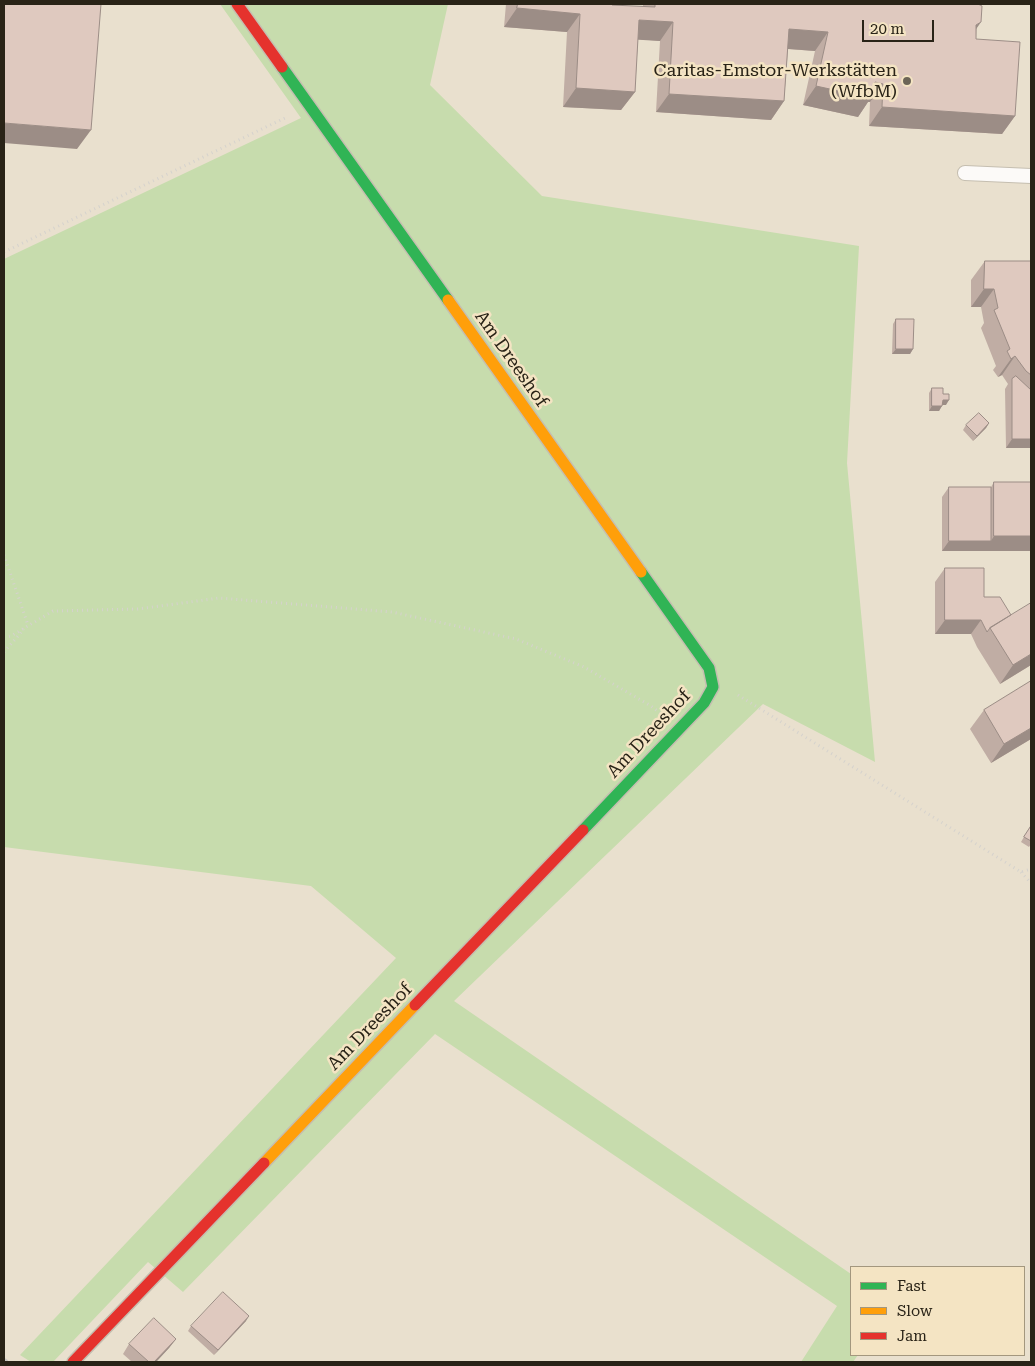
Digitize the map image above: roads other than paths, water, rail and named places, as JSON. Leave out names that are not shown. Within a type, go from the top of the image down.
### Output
[{"type":"street","name":"Am Dreeshof","points":[[73,1362],[679,730],[704,703],[713,687],[709,668],[237,4]]},
{"type":"lane","points":[[965,173],[1031,176]]},
{"type":"place","name":"Caritas-Emstor-Werkstätten (WfbM)","points":[[907,81]]}]
